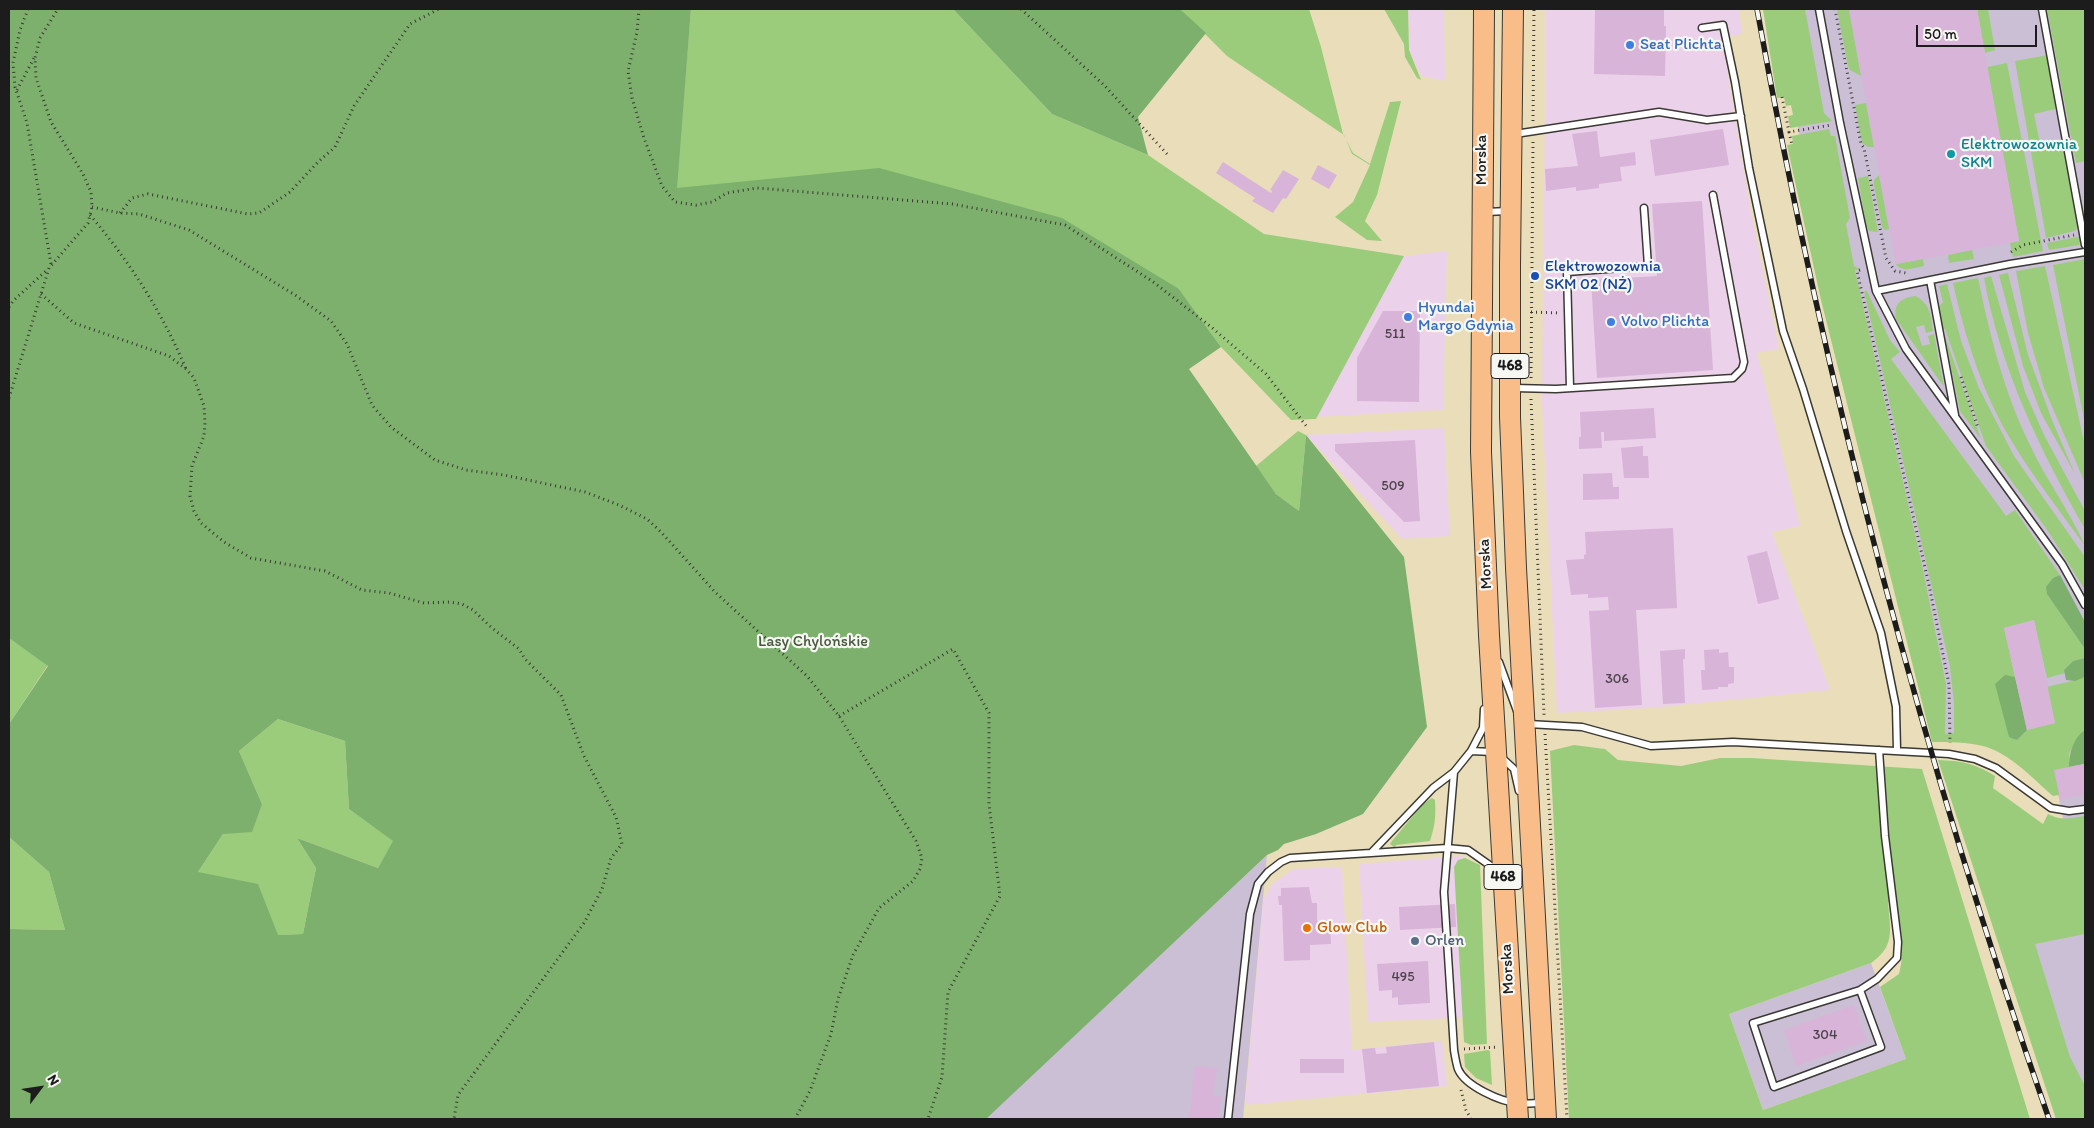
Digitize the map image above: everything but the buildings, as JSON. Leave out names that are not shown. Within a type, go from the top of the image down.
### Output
[{"type":"main road","name":"Morska","points":[[1484,9],[1481,452],[1515,1111]]},
{"type":"main road","name":"Morska","points":[[1513,9],[1510,388],[1516,559],[1545,1111]]},
{"type":"lane","points":[[1819,9],[1840,123],[1876,291],[1906,349],[2062,564],[2085,605]]},
{"type":"lane","points":[[2042,9],[2085,245]]},
{"type":"lane","points":[[1702,28],[1723,25],[1749,168],[1783,331],[1803,389],[1846,531],[1881,633],[1896,708],[1897,750]]},
{"type":"lane","points":[[1511,134],[1659,112],[1707,120],[1741,116]]},
{"type":"lane","points":[[1510,388],[1570,388],[1733,378],[1738,374],[1744,362],[1713,196]]},
{"type":"lane","points":[[1570,388],[1567,272],[1648,266],[1644,208]]},
{"type":"lane","points":[[1482,212],[1510,211]]},
{"type":"lane","points":[[1876,291],[2085,252]]},
{"type":"lane","points":[[1927,280],[1955,416]]},
{"type":"lane","points":[[1489,635],[1514,705],[1525,724],[1582,727],[1651,746],[1733,742],[1949,754],[1975,759],[1996,768],[2051,808],[2069,811],[2085,809]]},
{"type":"lane","points":[[1371,853],[1433,788],[1454,772],[1471,751],[1483,728],[1489,635]]},
{"type":"lane","points":[[1860,990],[1881,1047],[1774,1087],[1753,1024],[1860,990],[1877,979],[1897,958],[1898,942],[1884,836],[1879,750]]},
{"type":"lane","points":[[1471,751],[1496,752],[1514,769],[1531,843]]},
{"type":"lane","points":[[1454,772],[1444,892],[1454,1050],[1458,1068],[1463,1078],[1474,1086],[1497,1097],[1515,1111],[1545,1111]]},
{"type":"lane","points":[[1228,1119],[1250,914],[1258,884],[1268,872],[1290,858],[1447,848],[1468,850],[1503,875]]},
{"type":"path","points":[[9,398],[50,266],[27,123],[16,90],[13,63],[20,30],[28,9]]},
{"type":"path","points":[[16,90],[35,58],[40,38],[58,9]]},
{"type":"path","points":[[120,213],[132,198],[148,194],[248,214],[258,213],[274,204],[290,192],[318,162],[336,147],[354,106],[410,24],[439,9]]},
{"type":"path","points":[[639,9],[637,32],[628,71],[632,98],[644,138],[662,186],[675,202],[696,205],[712,202],[727,193],[757,188],[952,204],[1065,225],[1152,281],[1210,326],[1266,374],[1307,427]]},
{"type":"path","points":[[1020,9],[1104,86],[1167,154]]},
{"type":"path","points":[[1534,9],[1531,388],[1545,724],[1567,1119]]},
{"type":"path","points":[[1835,9],[1859,136],[1864,148],[1886,258],[1895,270],[1904,273],[1920,270],[1927,280]]},
{"type":"path","points":[[10,304],[50,266],[84,228],[92,207],[91,192],[83,174],[51,122],[42,100],[36,78],[35,58]]},
{"type":"path","points":[[1782,97],[1792,144]]},
{"type":"path","points":[[1789,132],[1819,127]]},
{"type":"path","points":[[92,207],[120,213],[139,214],[188,230],[295,295],[331,321],[347,344],[372,405],[391,427],[435,460],[466,470],[504,475],[585,492],[619,505],[647,519],[716,593],[807,676],[839,716],[916,841],[922,858],[920,869],[913,881],[879,908],[853,956],[838,999],[830,1034],[810,1091],[796,1119]]},
{"type":"path","points":[[90,215],[110,239],[152,298],[186,369]]},
{"type":"path","points":[[2008,254],[2023,245],[2083,233]]},
{"type":"path","points":[[1871,266],[1857,271],[1929,585],[1949,684],[1951,734]]},
{"type":"path","points":[[41,294],[74,323],[169,356],[194,378],[204,406],[204,436],[192,466],[190,496],[194,511],[201,523],[224,542],[250,558],[325,571],[362,590],[389,593],[424,603],[450,602],[462,604],[473,610],[519,649],[525,658],[561,695],[584,756],[616,817],[622,844],[611,858],[602,889],[588,914],[458,1095],[454,1119]]},
{"type":"path","points":[[1531,312],[1568,313]]},
{"type":"path","points":[[839,716],[954,649],[989,713],[989,804],[1000,896],[948,992],[942,1077],[928,1119]]},
{"type":"path","points":[[1454,1050],[1493,1047]]},
{"type":"path","points":[[1463,1078],[1460,1089],[1466,1110],[1471,1119]]},
{"type":"shaded area","points":[[1408,9],[1444,9],[1445,81],[1421,76],[1409,50]]},
{"type":"shaded area","points":[[1546,9],[1739,9],[1742,34],[1722,38],[1750,207],[1779,349],[1757,353],[1800,526],[1772,532],[1830,690],[1650,708],[1557,713],[1542,402]]},
{"type":"shaded area","points":[[1776,9],[2085,9],[2085,1119],[1989,876],[2072,863],[2057,789],[1984,726],[1945,735],[1807,176]]},
{"type":"shaded area","name":"Hyundai Margo Gdynia","points":[[1447,251],[1443,410],[1316,417],[1404,256]]},
{"type":"shaded area","points":[[1444,428],[1450,536],[1402,539],[1306,435]]},
{"type":"shaded area","points":[[1267,855],[1243,1119],[985,1119]]},
{"type":"shaded area","name":"Orlen","points":[[1463,856],[1471,1017],[1368,1022],[1359,864]]},
{"type":"shaded area","points":[[1342,867],[1352,1050],[1442,1041],[1447,1086],[1245,1105],[1263,901],[1272,884],[1294,869]]},
{"type":"shaded area","points":[[1871,963],[1906,1059],[1763,1110],[1729,1014]]},
{"type":"green space","name":"Lasy Chylońskie","points":[[9,9],[691,9],[677,188],[879,168],[1062,218],[1179,289],[1221,347],[1189,369],[1276,494],[1299,511],[1306,435],[1404,557],[1427,727],[1363,814],[1316,834],[1284,844],[1278,850],[1267,855],[986,1119],[9,1119],[9,929],[65,930],[49,872],[9,837],[9,724],[48,666],[9,638]],"holes":[[[278,719],[345,741],[349,809],[393,841],[378,868],[297,838],[316,868],[303,934],[278,935],[258,884],[198,872],[223,834],[252,832],[262,804],[239,751]]]},
{"type":"green space","points":[[691,9],[953,9],[1052,114],[1148,155],[1264,234],[1404,256],[1316,419],[1291,420],[1221,347],[1179,289],[676,188]]},
{"type":"green space","points":[[953,9],[1180,9],[1206,33],[1138,117],[1148,155],[1052,114]]},
{"type":"green space","points":[[1180,9],[1309,9],[1321,47],[1343,135],[1227,56]]},
{"type":"green space","points":[[1384,9],[1408,9],[1409,50],[1421,80],[1417,78],[1405,57],[1404,44]]},
{"type":"green space","points":[[1763,9],[1805,9],[1824,113],[1832,121],[1790,128],[1788,116],[1793,115],[1791,105],[1786,106],[1784,97],[1777,98]]},
{"type":"green space","points":[[1837,9],[1849,9],[1861,76],[1850,70],[1848,66]]},
{"type":"green space","points":[[1977,9],[1988,9],[1995,50],[1985,53]]},
{"type":"green space","points":[[2047,9],[2085,9],[2085,161],[2076,163]]},
{"type":"green space","points":[[2048,55],[2057,99],[2055,109],[2034,114],[2040,143],[2055,140],[2065,152],[2079,224],[2075,231],[2046,238],[2015,61]]},
{"type":"green space","points":[[2007,63],[2043,251],[2013,257],[2010,243],[2019,241],[1987,67]]},
{"type":"green space","points":[[1401,101],[1377,195],[1365,221],[1382,241],[1367,240],[1335,217],[1353,202],[1370,165],[1352,154],[1346,139],[1353,153],[1370,164],[1390,102]]},
{"type":"green space","points":[[1866,103],[1874,147],[1868,147],[1862,143],[1855,105]]},
{"type":"green space","points":[[1829,129],[1831,136],[1835,136],[1850,218],[1846,224],[1854,266],[1860,269],[1855,270],[1922,565],[1946,684],[1945,734],[1954,733],[1954,703],[1950,667],[1864,291],[1867,291],[1890,340],[1900,352],[1891,359],[2006,516],[2015,510],[2060,575],[2053,578],[2047,594],[2085,649],[2085,658],[2073,661],[2064,670],[2065,673],[2047,678],[2034,620],[2004,628],[2015,677],[2017,740],[2027,730],[2055,723],[2047,687],[2085,677],[2085,730],[2069,753],[2069,767],[2059,795],[2053,796],[2021,767],[1993,749],[1971,744],[1932,742],[1821,300],[1787,145],[1793,144],[1792,136]]},
{"type":"green space","points":[[1879,175],[1889,229],[1885,230],[1882,227],[1874,186],[1874,180]]},
{"type":"green space","points":[[1868,176],[1878,232],[1869,231],[1866,224],[1858,178]]},
{"type":"green space","points":[[2082,236],[2079,245],[2049,250],[2047,243]]},
{"type":"green space","points":[[1972,250],[1974,259],[1949,263],[1948,255]]},
{"type":"green space","points":[[1923,259],[1924,266],[1912,269],[1901,268],[1896,264]]},
{"type":"green space","points":[[2085,259],[2085,424],[2053,265]]},
{"type":"green space","points":[[2045,266],[2085,446],[2085,483],[2044,388],[2028,333],[2016,271]]},
{"type":"green space","points":[[2008,273],[2028,355],[2052,420],[2075,474],[2041,413],[2023,366],[1999,275]]},
{"type":"green space","points":[[1991,276],[2025,392],[2044,435],[2085,511],[2085,529],[2037,439],[2011,376],[2000,344],[1984,278]]},
{"type":"green space","points":[[1978,278],[1993,342],[2013,405],[2036,458],[2085,546],[2019,454],[1991,403],[1983,383],[1963,324],[1953,283]]},
{"type":"green space","points":[[1947,284],[1961,341],[1979,388],[2014,456],[2085,557],[2085,590],[2048,531],[1986,446],[1945,329],[1943,329],[1938,308],[1943,302],[1939,286]]},
{"type":"green space","points":[[1915,296],[1924,302],[1930,315],[1933,331],[1926,333],[1924,325],[1916,327],[1922,346],[1930,344],[1928,336],[1934,334],[1944,387],[1896,319],[1895,314],[1899,303],[1906,298]]},
{"type":"green space","points":[[1944,333],[1981,439],[1960,411]]},
{"type":"green space","points":[[1298,431],[1306,435],[1299,511],[1276,494],[1256,466]]},
{"type":"green space","points":[[2060,575],[2085,622],[2085,649],[2047,594],[2046,587],[2053,578]]},
{"type":"green space","points":[[9,638],[48,665],[9,724]]},
{"type":"green space","points":[[2085,658],[2085,677],[2075,681],[2066,680],[2064,670],[2073,661]]},
{"type":"green space","points":[[2005,675],[2015,677],[2027,730],[2017,740],[2009,737],[1995,684]]},
{"type":"green space","points":[[278,719],[345,741],[349,809],[394,841],[378,868],[297,838],[316,868],[303,934],[278,935],[198,872],[223,834],[262,804],[239,751]]},
{"type":"green space","points":[[2085,730],[2085,770],[2084,764],[2069,767],[2072,747],[2077,737]]},
{"type":"green space","points":[[1574,745],[1605,749],[1618,760],[1681,766],[1720,758],[1751,758],[1922,769],[2030,1119],[1569,1119],[1550,751]],"holes":[[[1896,901],[1901,928],[1901,965],[1899,974],[1880,987],[1906,1059],[1763,1110],[1729,1014],[1871,963],[1879,957],[1888,943],[1890,936],[1888,902]]]},
{"type":"green space","points":[[1938,760],[1968,764],[1981,768],[1995,776],[1993,788],[2043,824],[2048,814],[2061,818],[2085,816],[2085,934],[2035,944],[2070,1057],[2085,1086],[2085,1119],[2056,1119]]},
{"type":"green space","points":[[1432,798],[1435,800],[1435,816],[1430,841],[1396,845],[1395,848],[1390,844],[1423,804]]},
{"type":"green space","points":[[9,837],[49,872],[65,930],[9,929]]},
{"type":"green space","points":[[1465,858],[1480,865],[1487,1044],[1471,1045],[1464,1042],[1454,867],[1458,860]]},
{"type":"green space","points":[[1490,1051],[1492,1085],[1476,1078],[1465,1067],[1464,1054]]},
{"type":"railway","points":[[1757,9],[1813,291],[1881,570],[1959,846],[2049,1119]]},
{"type":"place","name":"Seat Plichta","points":[[1630,45]]},
{"type":"place","name":"Elektrowozownia SKM","points":[[1951,154]]},
{"type":"place","name":"Elektrowozownia SKM 02 (NŻ)","points":[[1535,276]]},
{"type":"place","name":"Hyundai Margo Gdynia","points":[[1408,317]]},
{"type":"place","name":"Volvo Plichta","points":[[1611,322]]},
{"type":"place","name":"Glow Club","points":[[1307,928]]},
{"type":"place","name":"Orlen","points":[[1415,941]]}]
